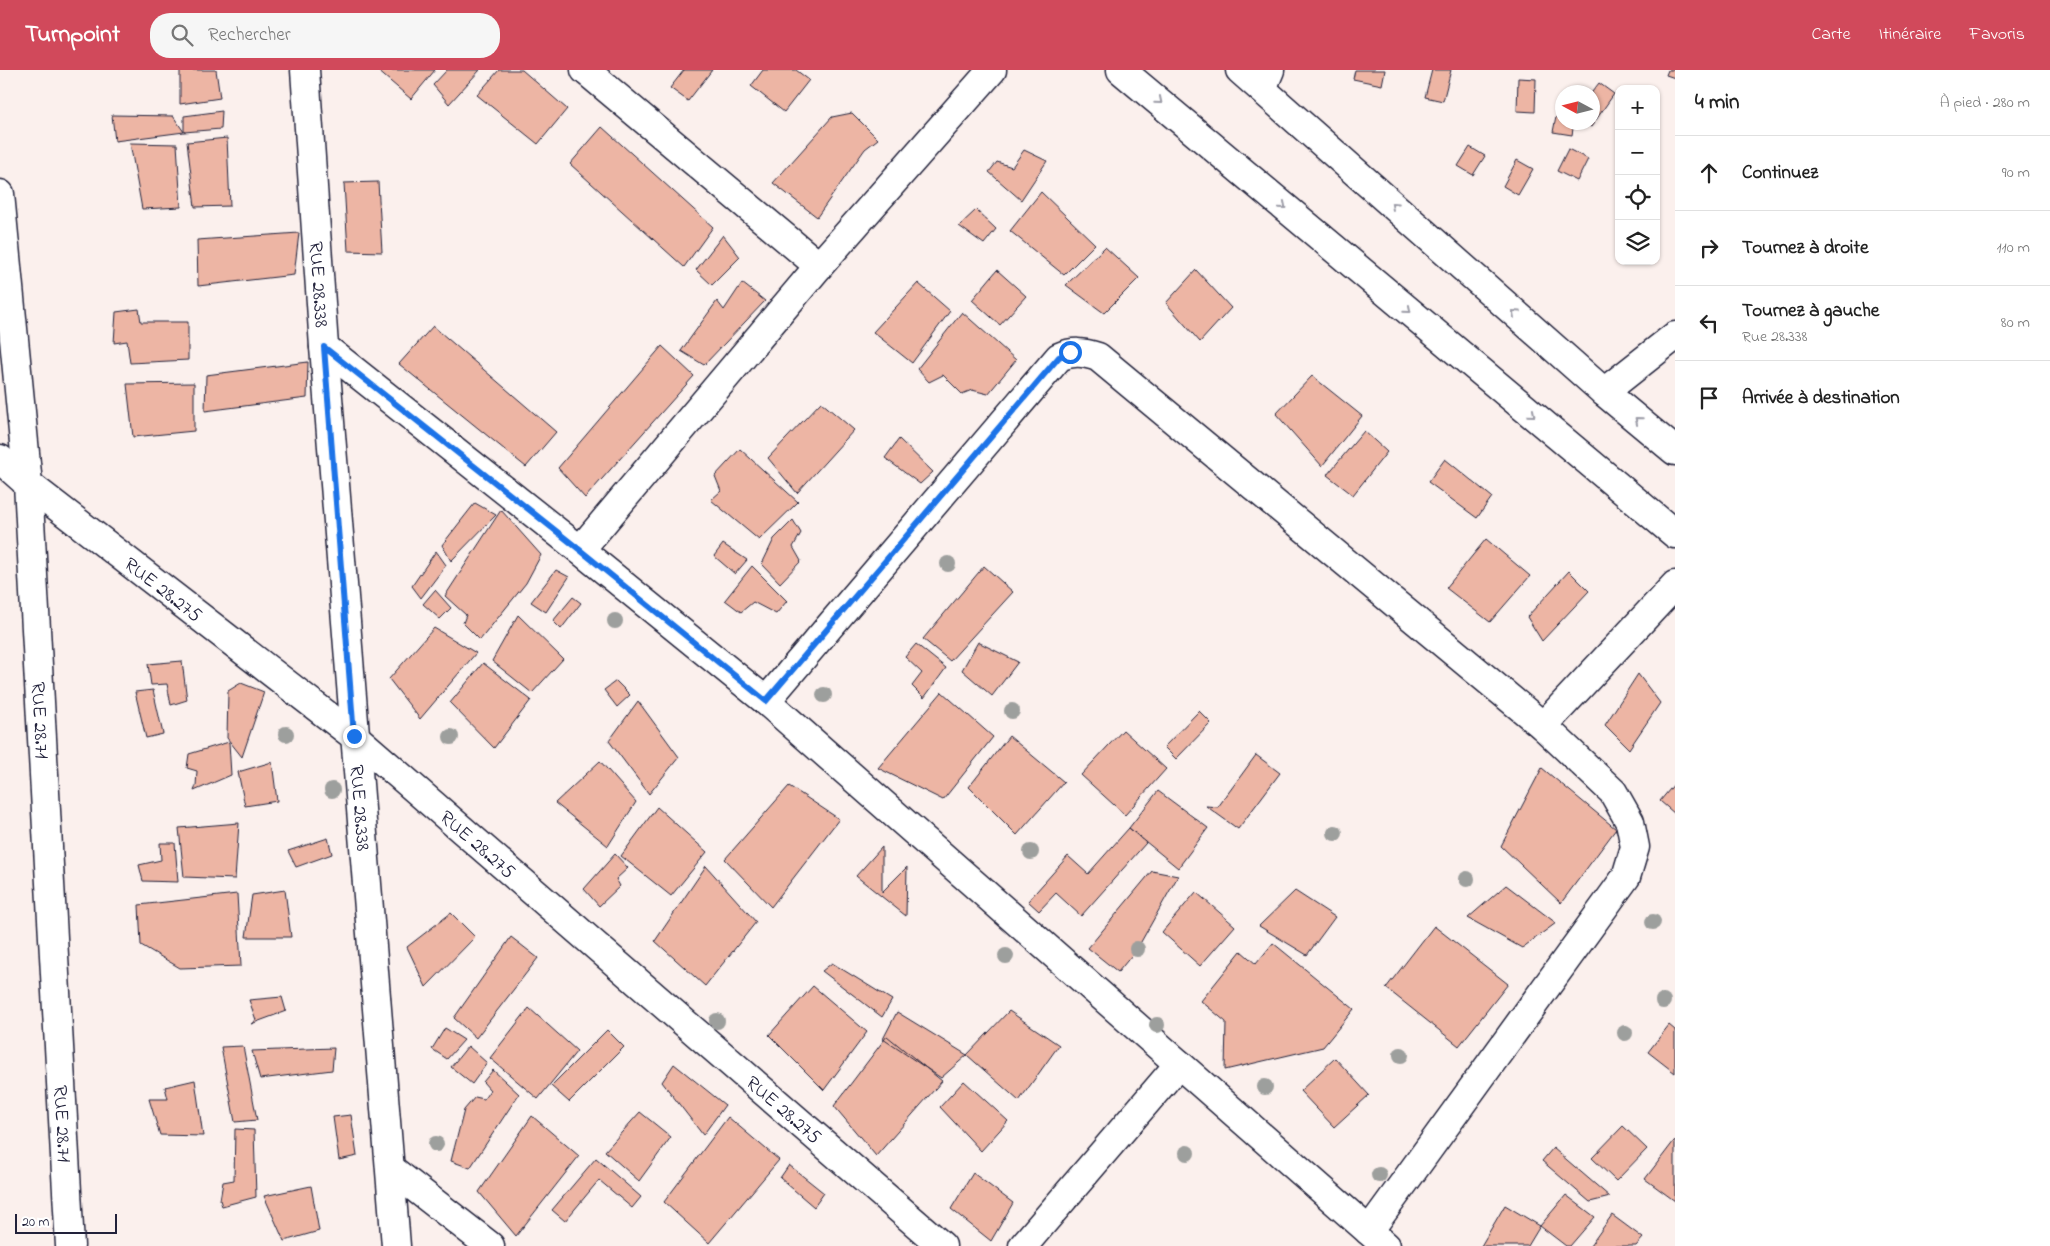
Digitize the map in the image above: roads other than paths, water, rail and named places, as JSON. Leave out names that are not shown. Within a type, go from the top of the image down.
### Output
[{"type":"street","name":"RUE 28.338","points":[[305,70],[354,736],[396,1246]]},
{"type":"street","points":[[585,70],[819,266]]},
{"type":"street","points":[[580,550],[819,266],[992,70]]},
{"type":"street","points":[[1121,70],[1675,534]]},
{"type":"street","points":[[1240,70],[1266,80],[1604,392],[1675,451]]},
{"type":"street","name":"RUE 28.71","points":[[0,194],[28,484],[70,1246]]},
{"type":"street","points":[[1604,392],[1675,336]]},
{"type":"street","points":[[324,347],[580,550],[766,701],[1378,1239],[1626,878],[1635,847],[1630,822],[1613,792],[1543,726],[1098,357],[1083,352],[1070,352],[1059,357],[766,701]]},
{"type":"street","name":"RUE 28.275","points":[[0,459],[28,484],[354,736],[942,1246]]},
{"type":"street","points":[[1543,726],[1675,585]]},
{"type":"street","points":[[1023,1246],[1179,1064]]},
{"type":"street","points":[[391,1169],[490,1246]]}]
